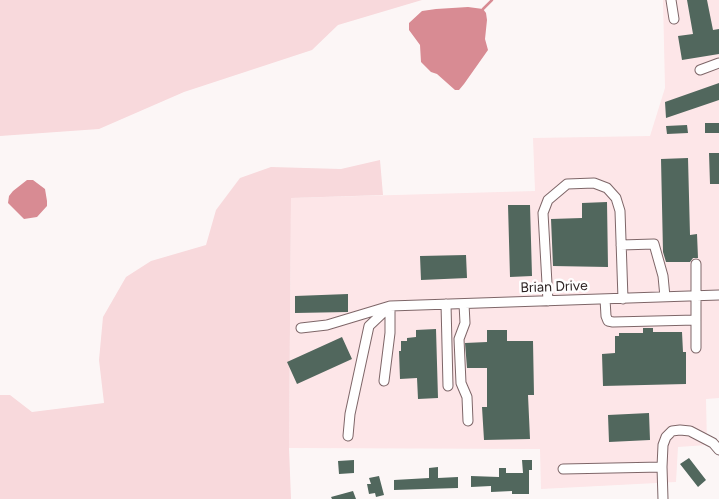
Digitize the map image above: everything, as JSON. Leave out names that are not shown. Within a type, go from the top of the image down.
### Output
[{"type":"street","points":[[671,0],[674,19]]},
{"type":"street","points":[[700,70],[719,63]]},
{"type":"street","points":[[548,301],[543,213],[548,200],[567,184],[594,183],[607,188],[616,198],[620,211],[623,299]]},
{"type":"street","points":[[621,245],[654,244],[663,276],[665,297]]},
{"type":"street","points":[[696,264],[696,348]]},
{"type":"street","name":"Brian Drive","points":[[301,328],[327,325],[390,306],[719,295]]},
{"type":"street","points":[[605,299],[608,321],[696,320]]},
{"type":"street","points":[[446,304],[448,386]]},
{"type":"street","points":[[464,304],[465,323],[459,339],[461,384],[467,397],[468,421]]},
{"type":"street","points":[[384,381],[390,333],[390,306]]},
{"type":"street","points":[[348,436],[350,414],[370,326],[390,306]]},
{"type":"street","points":[[663,499],[663,445],[666,436],[672,431],[690,431],[712,443],[719,450]]},
{"type":"street","points":[[563,469],[662,467]]},
{"type":"shaded area","points":[[0,0],[422,0],[338,25],[312,50],[184,92],[99,129],[0,136]]},
{"type":"shaded area","points":[[663,0],[719,0],[719,398],[706,399],[707,445],[678,447],[676,482],[541,489],[540,449],[289,448],[291,198],[535,191],[533,138],[650,136],[665,88]]},
{"type":"shaded area","points":[[468,7],[483,9],[486,13],[485,39],[488,50],[464,84],[459,90],[455,90],[421,62],[420,45],[409,30],[409,23],[422,11]]},
{"type":"shaded area","points":[[380,160],[383,195],[291,198],[289,448],[291,499],[0,499],[0,395],[10,395],[32,412],[104,403],[99,360],[103,317],[126,277],[151,261],[206,245],[216,210],[240,178],[271,167],[341,169]]},
{"type":"shaded area","points":[[27,180],[33,180],[45,189],[47,206],[37,217],[24,219],[8,203],[9,196],[13,191]]},
{"type":"building","points":[[687,0],[707,0],[713,30],[719,29],[719,54],[682,60],[678,36],[693,34]]},
{"type":"building","points":[[719,83],[719,100],[666,118],[665,102]]},
{"type":"building","points":[[705,123],[719,123],[719,133],[705,133]]},
{"type":"building","points":[[687,125],[688,133],[667,134],[666,126]]},
{"type":"building","points":[[709,153],[719,153],[719,184],[710,184]]},
{"type":"building","points":[[688,158],[690,235],[697,234],[698,258],[693,258],[690,262],[666,262],[663,252],[661,159]]},
{"type":"building","points":[[607,202],[608,267],[553,266],[551,219],[582,218],[582,203]]},
{"type":"building","points":[[508,205],[530,205],[532,276],[510,277]]},
{"type":"building","points":[[466,255],[467,278],[421,280],[420,256]]},
{"type":"building","points":[[348,294],[348,312],[295,313],[295,296]]},
{"type":"building","points":[[643,328],[653,328],[653,332],[682,332],[683,352],[686,352],[686,384],[603,386],[602,354],[615,353],[615,336],[619,336],[619,333],[643,333]]},
{"type":"building","points":[[436,329],[438,398],[418,399],[417,378],[400,379],[399,351],[401,351],[401,341],[407,341],[407,338],[416,337],[416,330]]},
{"type":"building","points":[[487,330],[507,330],[507,341],[533,341],[534,395],[528,395],[530,439],[484,440],[482,407],[487,407],[487,368],[467,368],[465,343],[487,342]]},
{"type":"building","points":[[342,337],[352,359],[297,384],[287,362]]},
{"type":"building","points":[[649,413],[650,440],[609,442],[608,415]]},
{"type":"building","points":[[689,458],[706,480],[698,487],[680,464]]},
{"type":"building","points":[[354,460],[354,473],[339,474],[338,461]]},
{"type":"building","points":[[522,460],[532,460],[532,470],[529,470],[529,494],[512,494],[512,491],[491,492],[491,486],[471,487],[471,476],[499,477],[499,468],[506,468],[506,473],[523,473]]},
{"type":"building","points":[[438,467],[438,478],[458,477],[458,488],[394,490],[394,480],[429,478],[429,468]]},
{"type":"building","points":[[379,476],[384,495],[376,497],[375,493],[369,494],[367,484],[371,484],[369,478]]},
{"type":"building","points":[[353,491],[356,499],[332,499],[331,497]]},
{"type":"waterway","points":[[483,9],[492,0]]}]
